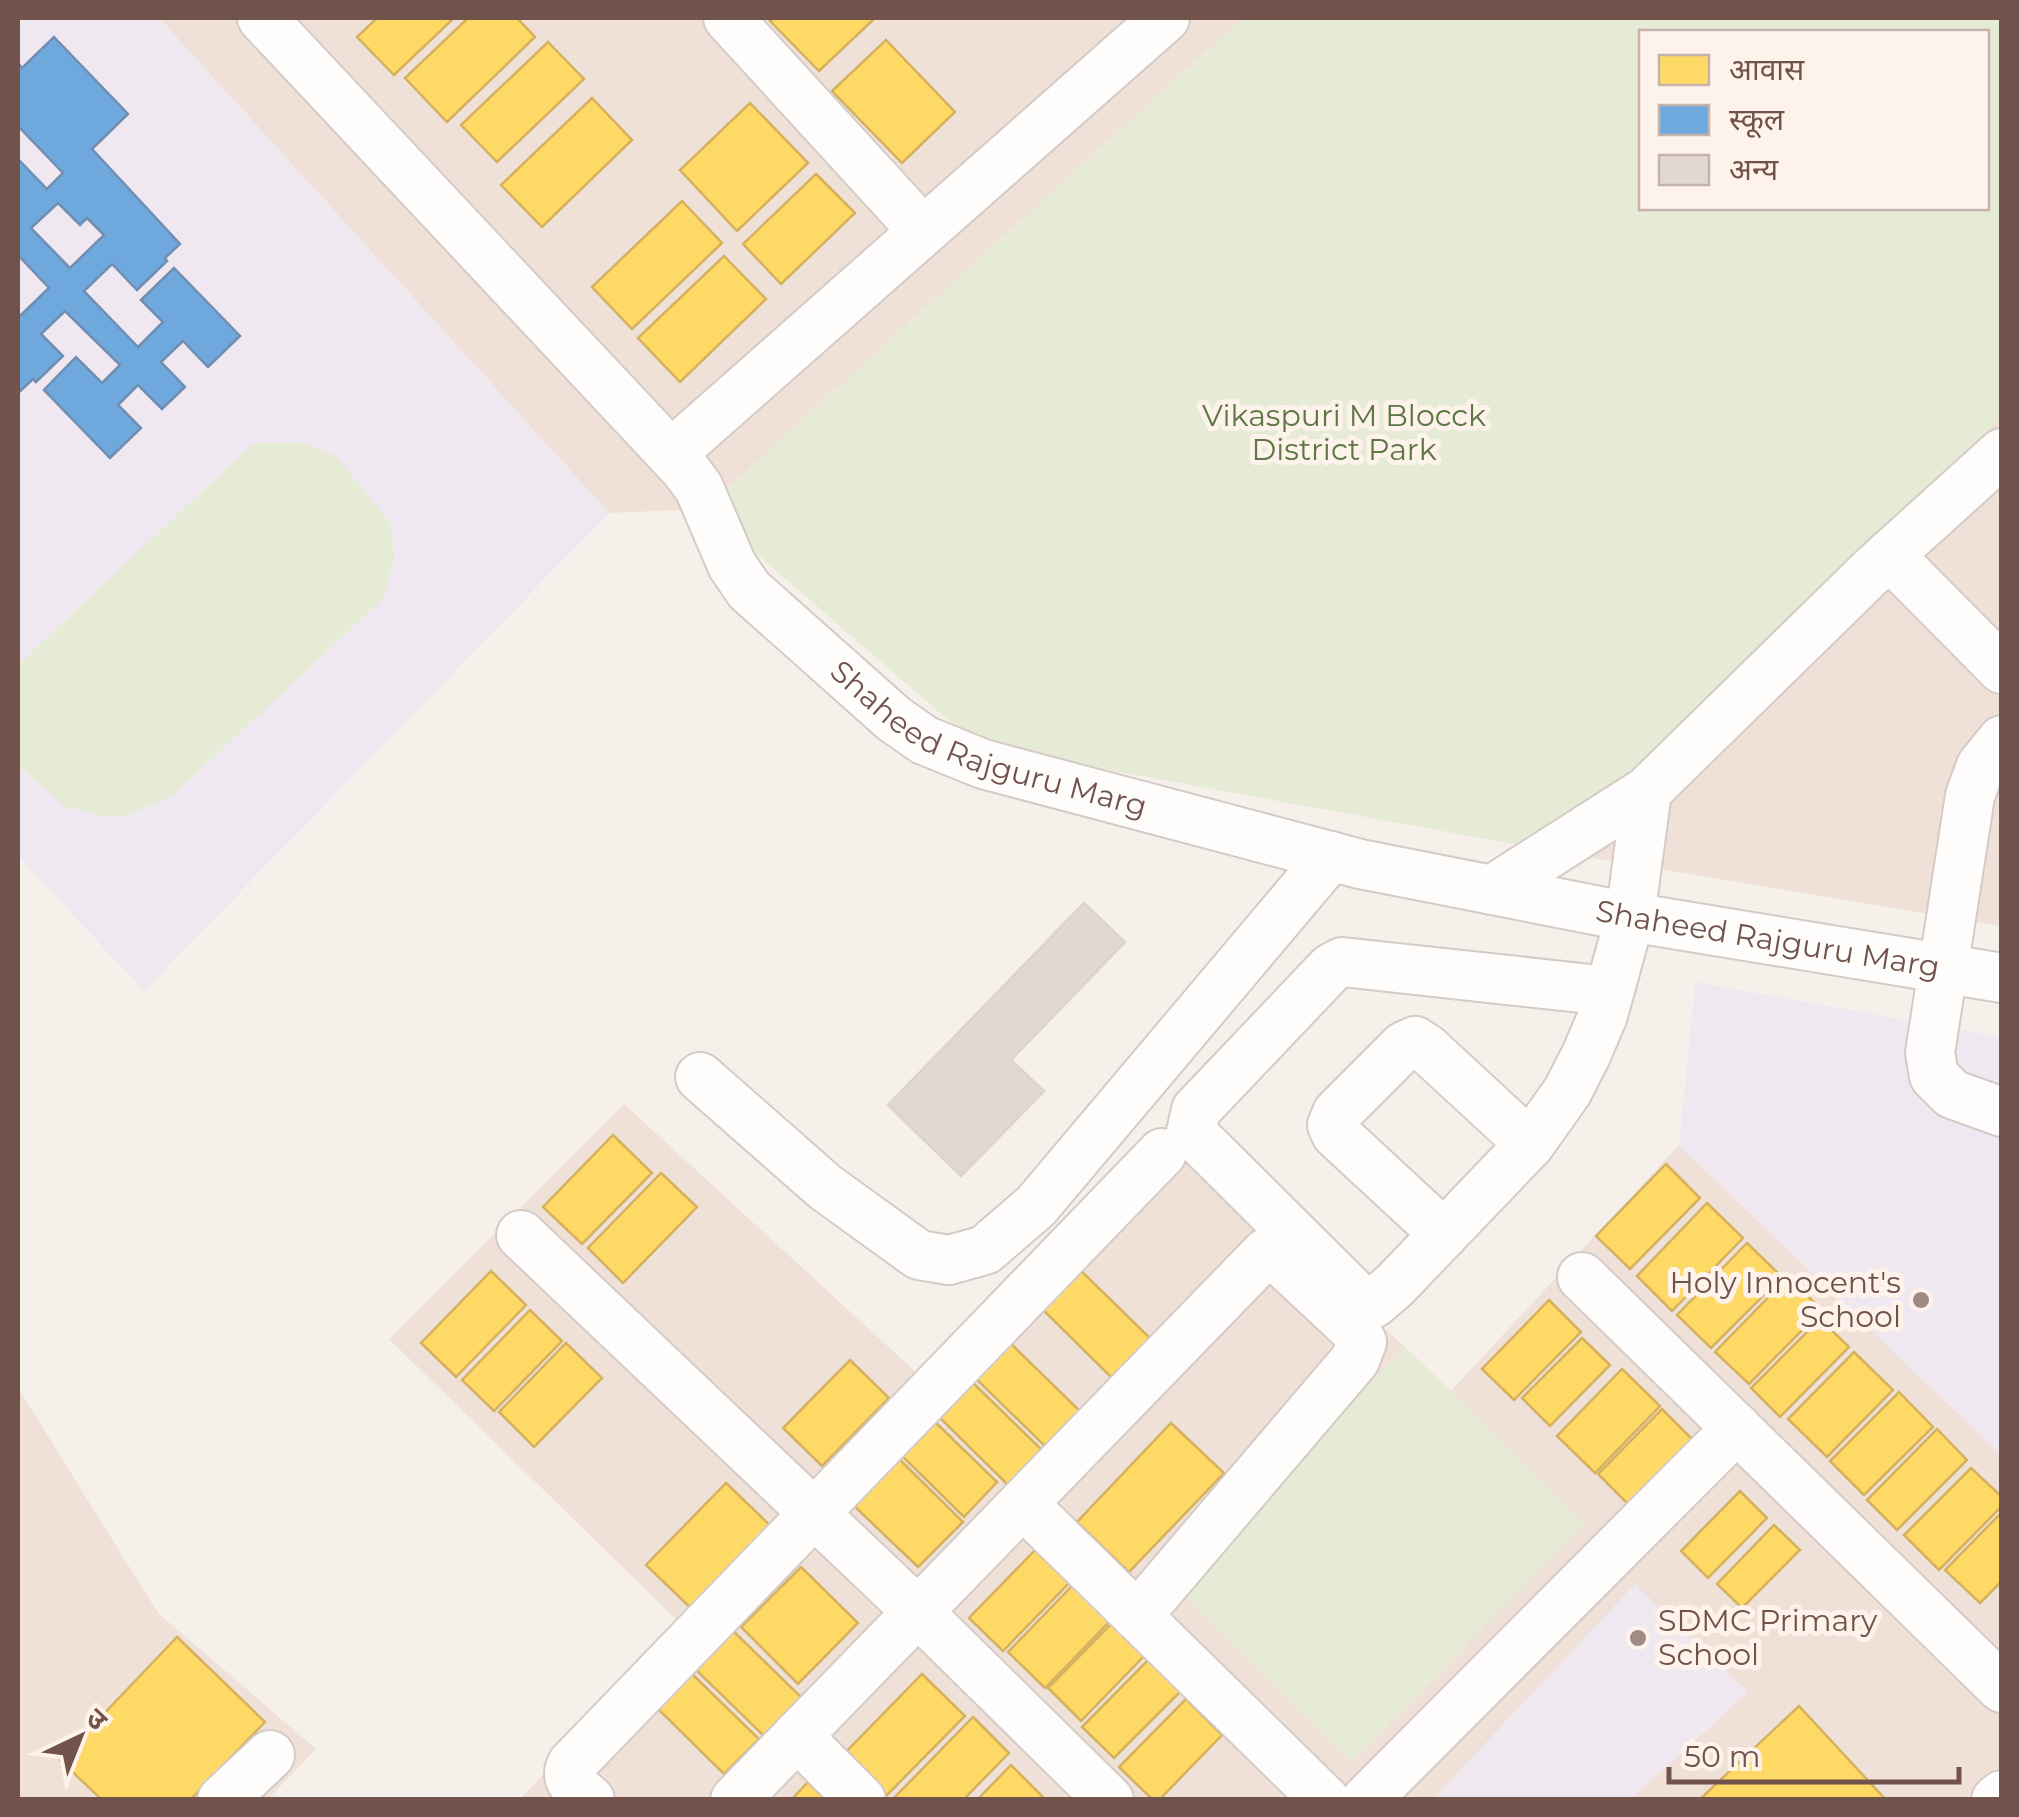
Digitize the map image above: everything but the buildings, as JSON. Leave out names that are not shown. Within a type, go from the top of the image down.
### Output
[{"type":"street","name":"Shaheed Rajguru Marg","points":[[262,18],[671,454],[699,488],[732,565],[749,590],[894,720],[924,740],[983,764],[1331,856],[1630,917],[2002,978]]},
{"type":"street","points":[[728,18],[923,231]]},
{"type":"street","points":[[671,454],[1165,18]]},
{"type":"street","points":[[1492,890],[1646,791],[1890,555],[2002,453]]},
{"type":"street","points":[[1890,555],[2002,670]]},
{"type":"street","points":[[2002,740],[1981,766],[1970,796],[1930,1053],[1934,1076],[1952,1094],[2002,1112]]},
{"type":"street","points":[[1609,991],[1342,962],[1331,968],[1196,1110],[1191,1132],[1359,1299],[1374,1302],[1530,1144],[1580,1067],[1603,1015],[1630,917],[1646,791]]},
{"type":"street","points":[[700,1077],[825,1187],[919,1256],[949,1260],[985,1250],[1036,1206],[1331,856]]},
{"type":"street","points":[[1444,1234],[1336,1134],[1332,1124],[1337,1112],[1404,1046],[1415,1041],[1530,1144]]},
{"type":"street","points":[[590,1800],[568,1778],[572,1764],[1162,1153]]},
{"type":"street","points":[[521,1236],[918,1612],[1109,1800]]},
{"type":"street","points":[[735,1800],[1266,1254],[1280,1260],[1356,1331],[1362,1342],[1356,1360],[1138,1616]]},
{"type":"street","points":[[1582,1277],[2002,1688]]},
{"type":"street","points":[[1366,1800],[1737,1428]]},
{"type":"street","points":[[1023,1504],[1324,1800]]},
{"type":"street","points":[[797,1736],[861,1800]]},
{"type":"street","points":[[222,1800],[270,1755]]},
{"type":"shaded area","points":[[18,18],[159,18],[609,513],[144,991],[18,856]]},
{"type":"shaded area","points":[[159,18],[1243,18],[705,509],[609,513]]},
{"type":"shaded area","points":[[2001,416],[2001,926],[1552,851]]},
{"type":"shaded area","name":"Holy Innocent's School","points":[[1695,982],[2001,1037],[2001,1455],[1679,1145]]},
{"type":"shaded area","points":[[624,1104],[930,1385],[1180,1134],[1451,1391],[1679,1145],[2001,1455],[2001,1799],[520,1799],[684,1627],[389,1339]]},
{"type":"shaded area","points":[[18,1388],[158,1613],[316,1749],[268,1799],[18,1799]]},
{"type":"shaded area","name":"SDMC Primary School","points":[[1635,1584],[1748,1692],[1631,1799],[1433,1799]]},
{"type":"green space","name":"Vikaspuri M Blocck District Park","points":[[1243,18],[2001,18],[2001,416],[1552,851],[978,746],[705,509]]},
{"type":"green space","points":[[302,442],[336,456],[391,523],[394,558],[384,598],[172,796],[125,816],[107,817],[66,807],[18,765],[18,665],[247,449],[258,443]]},
{"type":"green space","points":[[1405,1347],[1585,1524],[1352,1761],[1172,1584]]},
{"type":"place","name":"Holy Innocent's School","points":[[1921,1300]]},
{"type":"place","name":"SDMC Primary School","points":[[1638,1638]]}]
